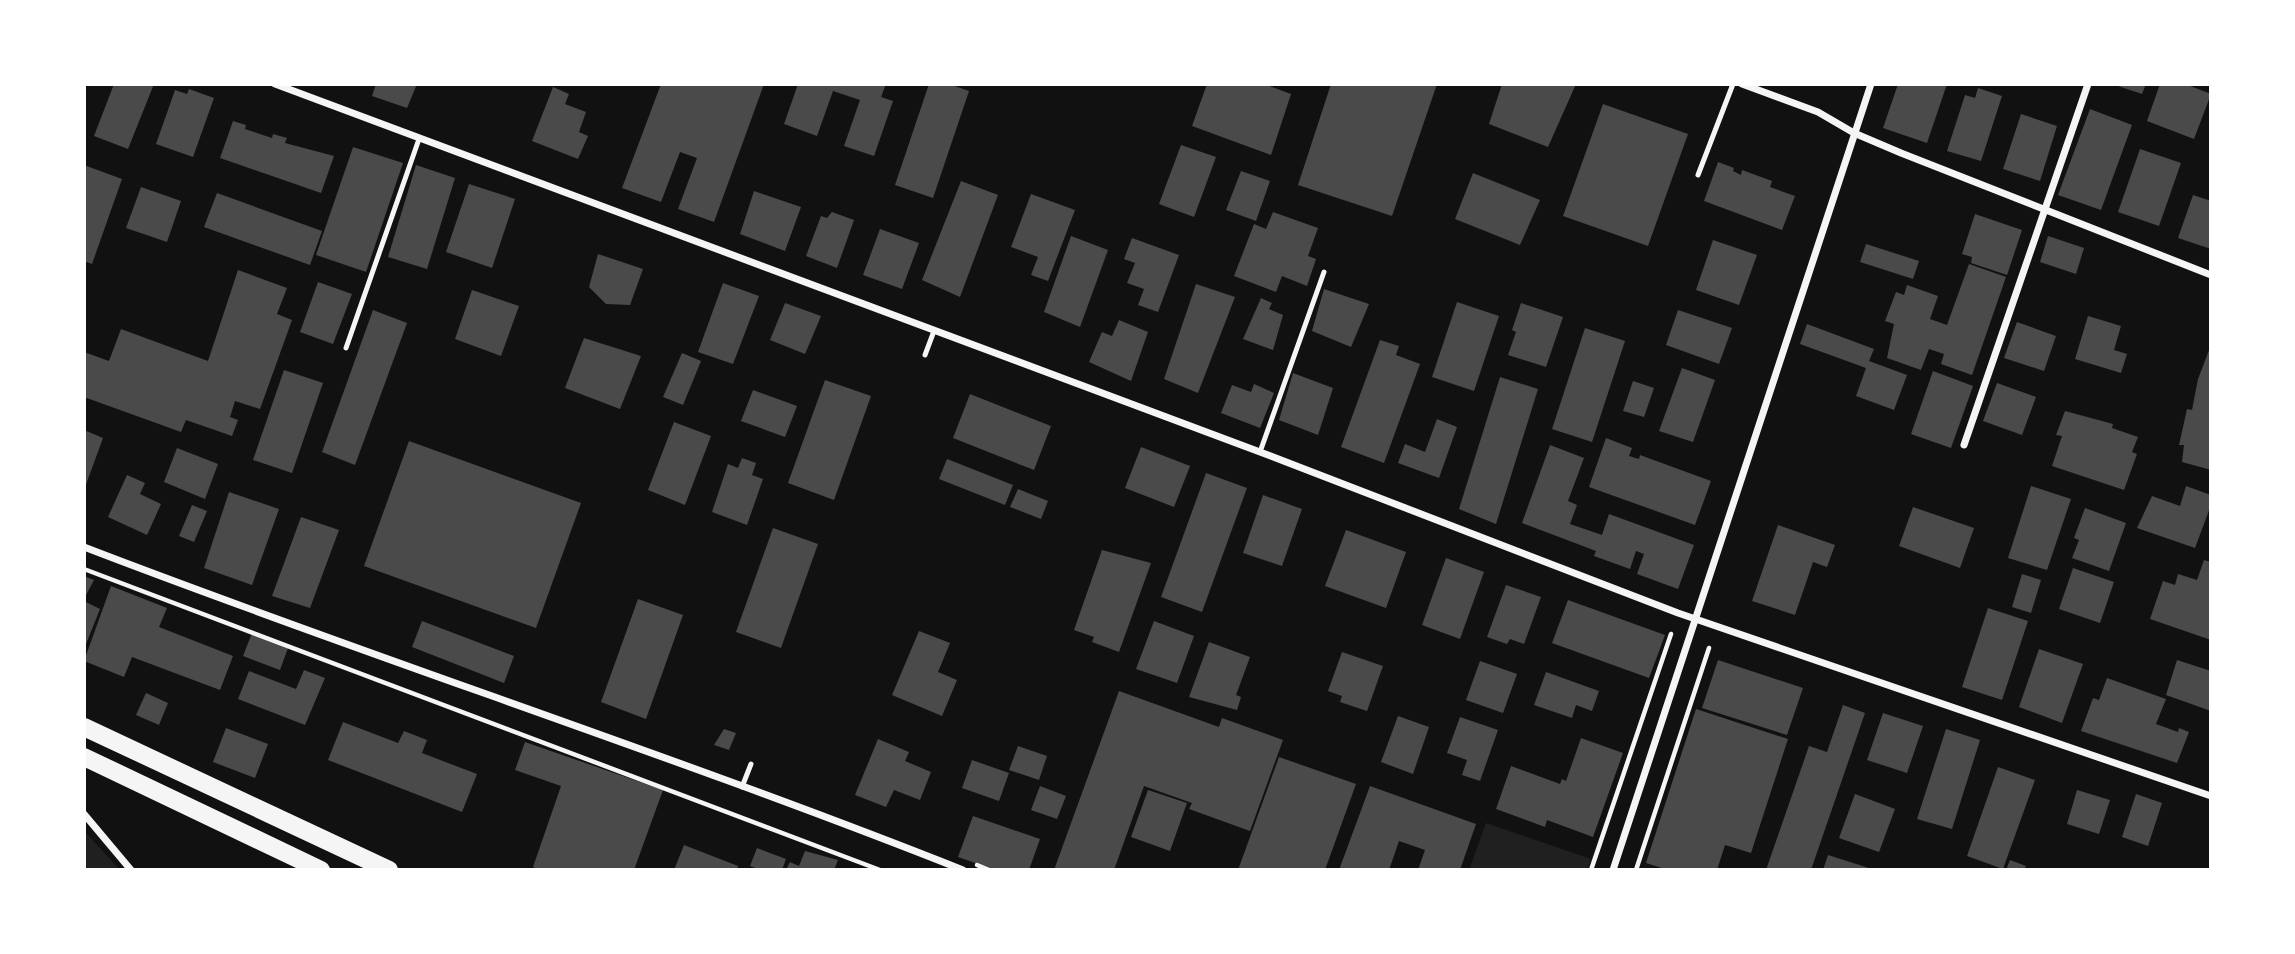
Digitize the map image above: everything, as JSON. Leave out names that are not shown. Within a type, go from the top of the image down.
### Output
[{"type":"main road","points":[[84,727],[389,870]]},
{"type":"main road","points":[[84,757],[321,870]]},
{"type":"street","points":[[275,84],[1260,452],[1695,618],[2211,796]]},
{"type":"street","points":[[1742,84],[1818,112],[1854,133],[2044,212],[2211,275]]},
{"type":"street","points":[[1613,870],[1871,84]]},
{"type":"street","points":[[1964,445],[2088,84]]},
{"type":"street","points":[[84,547],[251,611],[742,787],[963,870]]},
{"type":"street","points":[[84,814],[131,870]]},
{"type":"lane","points":[[1698,175],[1733,84]]},
{"type":"lane","points":[[346,348],[419,139]]},
{"type":"lane","points":[[1260,452],[1324,272]]},
{"type":"lane","points":[[925,355],[934,331]]},
{"type":"lane","points":[[742,787],[751,764]]},
{"type":"path","points":[[84,569],[880,870]]},
{"type":"path","points":[[1591,870],[1671,634]]},
{"type":"path","points":[[1636,870],[1709,648]]},
{"type":"shaded area","points":[[1486,823],[1591,859],[1587,870],[1469,870]]},
{"type":"shaded area","points":[[84,831],[120,870],[84,870]]},
{"type":"building","points":[[114,84],[154,84],[128,149],[94,136]]},
{"type":"building","points":[[376,84],[417,84],[407,108],[372,96]]},
{"type":"building","points":[[661,84],[764,84],[714,222],[678,209],[697,158],[680,152],[661,202],[622,188]]},
{"type":"building","points":[[798,84],[886,84],[881,97],[893,101],[874,156],[844,146],[860,100],[833,91],[817,136],[784,124]]},
{"type":"building","points":[[929,84],[949,84],[969,91],[933,198],[895,185]]},
{"type":"building","points":[[1207,84],[1264,84],[1291,94],[1271,155],[1192,126]]},
{"type":"building","points":[[1331,84],[1437,84],[1392,216],[1298,185]]},
{"type":"building","points":[[1502,84],[1576,84],[1548,147],[1489,124]]},
{"type":"building","points":[[1898,84],[1947,84],[1927,143],[1883,128]]},
{"type":"building","points":[[2112,84],[2146,84],[2142,94]]},
{"type":"building","points":[[2160,84],[2185,84],[2211,94],[2194,139],[2147,121]]},
{"type":"building","points":[[553,87],[569,94],[565,104],[586,112],[579,132],[588,136],[578,159],[532,141]]},
{"type":"building","points":[[1978,88],[2002,96],[1981,161],[1947,151],[1965,95],[1975,98]]},
{"type":"building","points":[[189,89],[214,98],[193,157],[156,144],[175,90],[187,94]]},
{"type":"building","points":[[1603,104],[1688,134],[1648,246],[1563,216]]},
{"type":"building","points":[[2090,109],[2132,125],[2101,210],[2058,195]]},
{"type":"building","points":[[2021,114],[2057,126],[2040,181],[2003,169]]},
{"type":"building","points":[[233,121],[246,125],[245,129],[272,138],[273,134],[287,138],[285,143],[334,156],[321,193],[220,158]]},
{"type":"building","points":[[1181,145],[1216,157],[1194,217],[1159,204]]},
{"type":"building","points":[[353,147],[403,163],[366,272],[316,255]]},
{"type":"building","points":[[2140,149],[2181,163],[2159,226],[2118,212]]},
{"type":"building","points":[[1718,162],[1734,168],[1733,171],[1741,175],[1742,170],[1772,181],[1770,187],[1795,196],[1782,230],[1704,201]]},
{"type":"building","points":[[84,165],[122,179],[92,264],[84,261]]},
{"type":"building","points":[[416,165],[455,178],[427,269],[388,257]]},
{"type":"building","points":[[1241,171],[1270,181],[1256,221],[1226,210]]},
{"type":"building","points":[[1473,173],[1540,200],[1520,245],[1455,219]]},
{"type":"building","points":[[961,181],[998,195],[960,297],[922,280]]},
{"type":"building","points":[[469,184],[515,199],[492,268],[446,252]]},
{"type":"building","points":[[141,187],[181,201],[167,242],[126,228]]},
{"type":"building","points":[[754,191],[801,207],[785,251],[740,234]]},
{"type":"building","points":[[217,193],[322,231],[310,265],[204,227]]},
{"type":"building","points":[[1031,194],[1075,210],[1048,281],[1031,275],[1038,257],[1011,247]]},
{"type":"building","points":[[2193,195],[2211,201],[2211,249],[2178,238]]},
{"type":"building","points":[[832,212],[854,220],[837,268],[806,256],[821,216],[827,218]]},
{"type":"building","points":[[1273,212],[1318,228],[1308,256],[1316,259],[1307,286],[1282,276],[1276,292],[1234,276],[1254,224],[1266,229]]},
{"type":"building","points":[[1975,214],[2022,230],[2007,275],[1971,263],[1972,257],[1962,254]]},
{"type":"building","points":[[880,229],[919,243],[902,289],[863,275]]},
{"type":"building","points":[[1071,236],[1108,250],[1080,327],[1044,312]]},
{"type":"building","points":[[2048,236],[2084,248],[2076,274],[2040,262]]},
{"type":"building","points":[[1132,238],[1179,255],[1158,312],[1138,305],[1144,289],[1127,283],[1135,263],[1124,259]]},
{"type":"building","points":[[1713,240],[1757,255],[1739,305],[1696,290]]},
{"type":"building","points":[[1866,244],[1919,261],[1913,279],[1860,262]]},
{"type":"building","points":[[598,254],[643,269],[630,305],[606,304],[589,287]]},
{"type":"building","points":[[1969,264],[2006,277],[1972,375],[1941,364],[1944,354],[1929,349],[1921,370],[1887,358],[1894,324],[1885,321],[1896,292],[1904,295],[1907,285],[1938,296],[1930,319],[1947,325]]},
{"type":"building","points":[[238,270],[287,288],[277,314],[292,320],[260,409],[235,401],[230,417],[238,420],[232,436],[186,420],[181,432],[84,397],[84,352],[109,361],[121,329],[208,361]]},
{"type":"building","points":[[318,282],[352,294],[333,344],[300,332]]},
{"type":"building","points":[[723,283],[759,296],[733,364],[698,352]]},
{"type":"building","points":[[1196,284],[1235,297],[1198,393],[1164,379]]},
{"type":"building","points":[[1324,289],[1369,304],[1351,347],[1312,331]]},
{"type":"building","points":[[472,290],[519,306],[501,356],[455,339]]},
{"type":"building","points":[[1261,298],[1272,303],[1269,309],[1283,315],[1273,350],[1243,339]]},
{"type":"building","points":[[1457,302],[1499,316],[1474,391],[1432,377]]},
{"type":"building","points":[[785,303],[821,316],[805,354],[770,340]]},
{"type":"building","points":[[1521,303],[1563,317],[1546,367],[1508,355],[1516,332],[1512,330]]},
{"type":"building","points":[[373,310],[407,323],[355,465],[322,452]]},
{"type":"building","points":[[1678,310],[1732,328],[1719,364],[1666,345]]},
{"type":"building","points":[[2088,316],[2121,326],[2114,350],[2127,354],[2121,373],[2075,359]]},
{"type":"building","points":[[1119,320],[1148,332],[1131,381],[1089,362],[1102,332],[1112,336]]},
{"type":"building","points":[[2017,322],[2056,336],[2044,371],[2004,358]]},
{"type":"building","points":[[1807,324],[1874,349],[1869,361],[1907,375],[1894,410],[1856,396],[1866,368],[1800,344]]},
{"type":"building","points":[[1585,328],[1625,341],[1592,442],[1552,429]]},
{"type":"building","points":[[584,338],[641,356],[620,409],[565,388]]},
{"type":"building","points":[[1380,340],[1399,346],[1396,355],[1420,364],[1384,463],[1341,447]]},
{"type":"building","points":[[2211,345],[2211,470],[2182,462],[2184,445],[2179,445],[2187,409],[2192,410],[2198,379]]},
{"type":"building","points":[[682,353],[701,361],[683,405],[663,397]]},
{"type":"building","points":[[1682,368],[1715,380],[1693,442],[1659,431]]},
{"type":"building","points":[[284,370],[323,383],[292,473],[253,460]]},
{"type":"building","points":[[1933,371],[1973,386],[1951,448],[1911,434]]},
{"type":"building","points":[[1293,373],[1333,388],[1318,435],[1279,420]]},
{"type":"building","points":[[1500,377],[1538,389],[1496,524],[1459,509]]},
{"type":"building","points":[[825,380],[871,396],[834,500],[788,483]]},
{"type":"building","points":[[1633,381],[1654,388],[1644,417],[1623,411]]},
{"type":"building","points":[[1997,383],[2036,397],[2022,435],[1983,421]]},
{"type":"building","points":[[1254,384],[1274,393],[1260,428],[1221,413],[1232,385],[1251,392]]},
{"type":"building","points":[[753,390],[797,406],[785,437],[741,421]]},
{"type":"building","points":[[970,394],[1051,426],[1034,470],[953,438]]},
{"type":"building","points":[[2065,411],[2113,424],[2112,428],[2138,437],[2132,452],[2137,454],[2124,490],[2052,466],[2062,436],[2056,435]]},
{"type":"building","points":[[1437,419],[1457,427],[1439,478],[1398,463],[1405,444],[1425,452]]},
{"type":"building","points":[[674,422],[711,436],[685,505],[648,490]]},
{"type":"building","points":[[84,430],[103,438],[84,490]]},
{"type":"building","points":[[1606,438],[1632,448],[1629,456],[1639,459],[1640,455],[1711,481],[1695,525],[1589,487]]},
{"type":"building","points":[[409,441],[581,503],[536,628],[364,566]]},
{"type":"building","points":[[1550,445],[1584,458],[1568,501],[1577,505],[1570,524],[1602,535],[1609,514],[1694,545],[1678,589],[1637,574],[1644,554],[1636,551],[1630,569],[1594,556],[1596,551],[1522,523]]},
{"type":"building","points":[[1141,447],[1190,466],[1174,507],[1125,488]]},
{"type":"building","points":[[177,448],[218,464],[205,499],[164,482]]},
{"type":"building","points":[[742,458],[756,463],[752,475],[763,479],[747,525],[712,512],[728,464],[738,468]]},
{"type":"building","points":[[947,459],[1013,485],[1005,505],[939,479]]},
{"type":"building","points":[[1206,473],[1247,488],[1202,612],[1161,597]]},
{"type":"building","points":[[127,475],[145,483],[140,494],[161,504],[147,535],[108,517]]},
{"type":"building","points":[[2031,486],[2071,499],[2047,570],[2008,558]]},
{"type":"building","points":[[2186,486],[2211,495],[2211,505],[2195,548],[2137,528],[2152,496],[2180,506]]},
{"type":"building","points":[[1018,489],[1048,501],[1041,519],[1010,507]]},
{"type":"building","points":[[229,492],[279,509],[252,585],[204,568]]},
{"type":"building","points":[[1263,495],[1302,509],[1282,566],[1243,553]]},
{"type":"building","points":[[192,505],[207,511],[194,542],[179,536]]},
{"type":"building","points":[[1913,507],[1974,528],[1960,568],[1899,546]]},
{"type":"building","points":[[2085,508],[2126,523],[2109,571],[2072,558],[2079,540],[2074,538]]},
{"type":"building","points":[[301,517],[339,530],[310,608],[272,596]]},
{"type":"building","points":[[1778,525],[1835,545],[1827,567],[1813,562],[1795,615],[1752,601]]},
{"type":"building","points":[[773,528],[818,544],[781,648],[736,632]]},
{"type":"building","points":[[1346,530],[1406,552],[1386,608],[1325,586]]},
{"type":"building","points":[[1102,550],[1151,563],[1119,652],[1092,642],[1094,637],[1074,630]]},
{"type":"building","points":[[1446,558],[1484,572],[1460,639],[1422,625]]},
{"type":"building","points":[[2204,560],[2211,562],[2211,640],[2150,619],[2163,581],[2175,585],[2178,574],[2197,580]]},
{"type":"building","points":[[2073,568],[2114,582],[2100,623],[2059,609]]},
{"type":"building","points":[[2022,574],[2041,580],[2031,613],[2012,607]]},
{"type":"building","points":[[84,576],[94,580],[84,599]]},
{"type":"building","points":[[1506,585],[1541,597],[1524,644],[1510,639],[1507,644],[1487,637]]},
{"type":"building","points":[[111,586],[167,608],[159,627],[233,656],[220,690],[132,657],[124,677],[84,661]]},
{"type":"building","points":[[638,599],[683,615],[646,719],[601,702]]},
{"type":"building","points":[[1568,600],[1665,635],[1649,678],[1552,643]]},
{"type":"building","points":[[84,601],[100,609],[84,649]]},
{"type":"building","points":[[1988,608],[2028,621],[2002,700],[1962,687]]},
{"type":"building","points":[[422,621],[514,656],[504,683],[412,647]]},
{"type":"building","points":[[1154,621],[1194,636],[1177,683],[1136,669]]},
{"type":"building","points":[[919,631],[950,643],[938,672],[957,680],[942,716],[892,695]]},
{"type":"building","points":[[252,633],[288,648],[280,670],[243,656]]},
{"type":"building","points":[[1209,642],[1250,657],[1236,695],[1241,697],[1237,710],[1189,697]]},
{"type":"building","points":[[2039,649],[2083,664],[2062,723],[2019,707]]},
{"type":"building","points":[[1342,652],[1383,666],[1367,711],[1340,702],[1342,696],[1328,691]]},
{"type":"building","points":[[1718,660],[1803,688],[1787,735],[1702,708]]},
{"type":"building","points":[[2177,660],[2211,671],[2211,711],[2166,695]]},
{"type":"building","points":[[1480,661],[1517,674],[1503,713],[1466,700]]},
{"type":"building","points":[[304,670],[325,678],[305,725],[238,699],[249,671],[296,689]]},
{"type":"building","points":[[1546,672],[1599,691],[1592,711],[1576,705],[1572,718],[1534,705]]},
{"type":"building","points":[[2107,678],[2166,699],[2156,724],[2178,732],[2179,728],[2189,732],[2177,763],[2081,731],[2093,698],[2099,700]]},
{"type":"building","points":[[1119,691],[1219,727],[1222,718],[1283,740],[1250,831],[1189,809],[1192,803],[1144,786],[1114,870],[1054,870]]},
{"type":"building","points":[[146,693],[168,703],[159,725],[136,715]]},
{"type":"building","points":[[1843,705],[1865,713],[1811,870],[1766,870],[1809,746],[1827,752]]},
{"type":"building","points":[[1696,709],[1788,739],[1751,853],[1725,845],[1717,870],[1668,870],[1646,863]]},
{"type":"building","points":[[1883,713],[1923,726],[1907,773],[1867,760]]},
{"type":"building","points":[[1398,716],[1429,727],[1413,774],[1381,762]]},
{"type":"building","points":[[1460,717],[1498,730],[1480,781],[1462,775],[1467,760],[1447,753]]},
{"type":"building","points":[[343,722],[398,743],[404,731],[427,740],[422,753],[477,774],[462,812],[328,760]]},
{"type":"building","points":[[226,728],[268,744],[255,778],[213,762]]},
{"type":"building","points":[[724,729],[736,733],[729,750],[714,745]]},
{"type":"building","points":[[1946,729],[1980,740],[1952,829],[1917,819]]},
{"type":"building","points":[[1581,738],[1623,753],[1593,837],[1547,820],[1545,827],[1496,809],[1511,766],[1560,784],[1562,779],[1566,781]]},
{"type":"building","points":[[878,739],[909,752],[905,761],[931,772],[920,800],[894,790],[886,807],[855,795]]},
{"type":"building","points":[[525,742],[663,790],[634,870],[540,870],[533,867],[561,786],[515,770]]},
{"type":"building","points":[[1018,746],[1047,756],[1039,780],[1009,770]]},
{"type":"building","points":[[1279,757],[1356,784],[1325,870],[1238,870]]},
{"type":"building","points":[[972,760],[1009,773],[999,801],[962,788]]},
{"type":"building","points":[[1998,767],[2035,780],[2003,869],[1967,856]]},
{"type":"building","points":[[1040,786],[1066,796],[1057,819],[1031,810]]},
{"type":"building","points":[[1370,786],[1476,824],[1460,870],[1418,870],[1425,850],[1399,841],[1389,870],[1339,870]]},
{"type":"building","points":[[1148,790],[1187,803],[1170,851],[1131,837]]},
{"type":"building","points":[[2077,790],[2110,800],[2099,834],[2067,824]]},
{"type":"building","points":[[1855,794],[1895,809],[1879,852],[1839,838]]},
{"type":"building","points":[[2136,794],[2162,803],[2148,846],[2122,837]]},
{"type":"building","points":[[973,816],[1040,839],[1029,870],[995,870],[958,857]]},
{"type":"building","points":[[684,845],[738,866],[737,870],[674,870]]},
{"type":"building","points":[[757,848],[786,859],[782,870],[761,870],[750,866]]},
{"type":"building","points":[[805,851],[838,860],[834,870],[786,870],[790,862],[799,866]]},
{"type":"building","points":[[1828,855],[1872,869],[1872,870],[1823,870]]},
{"type":"building","points":[[2010,860],[2026,866],[2024,870],[2006,870]]}]
